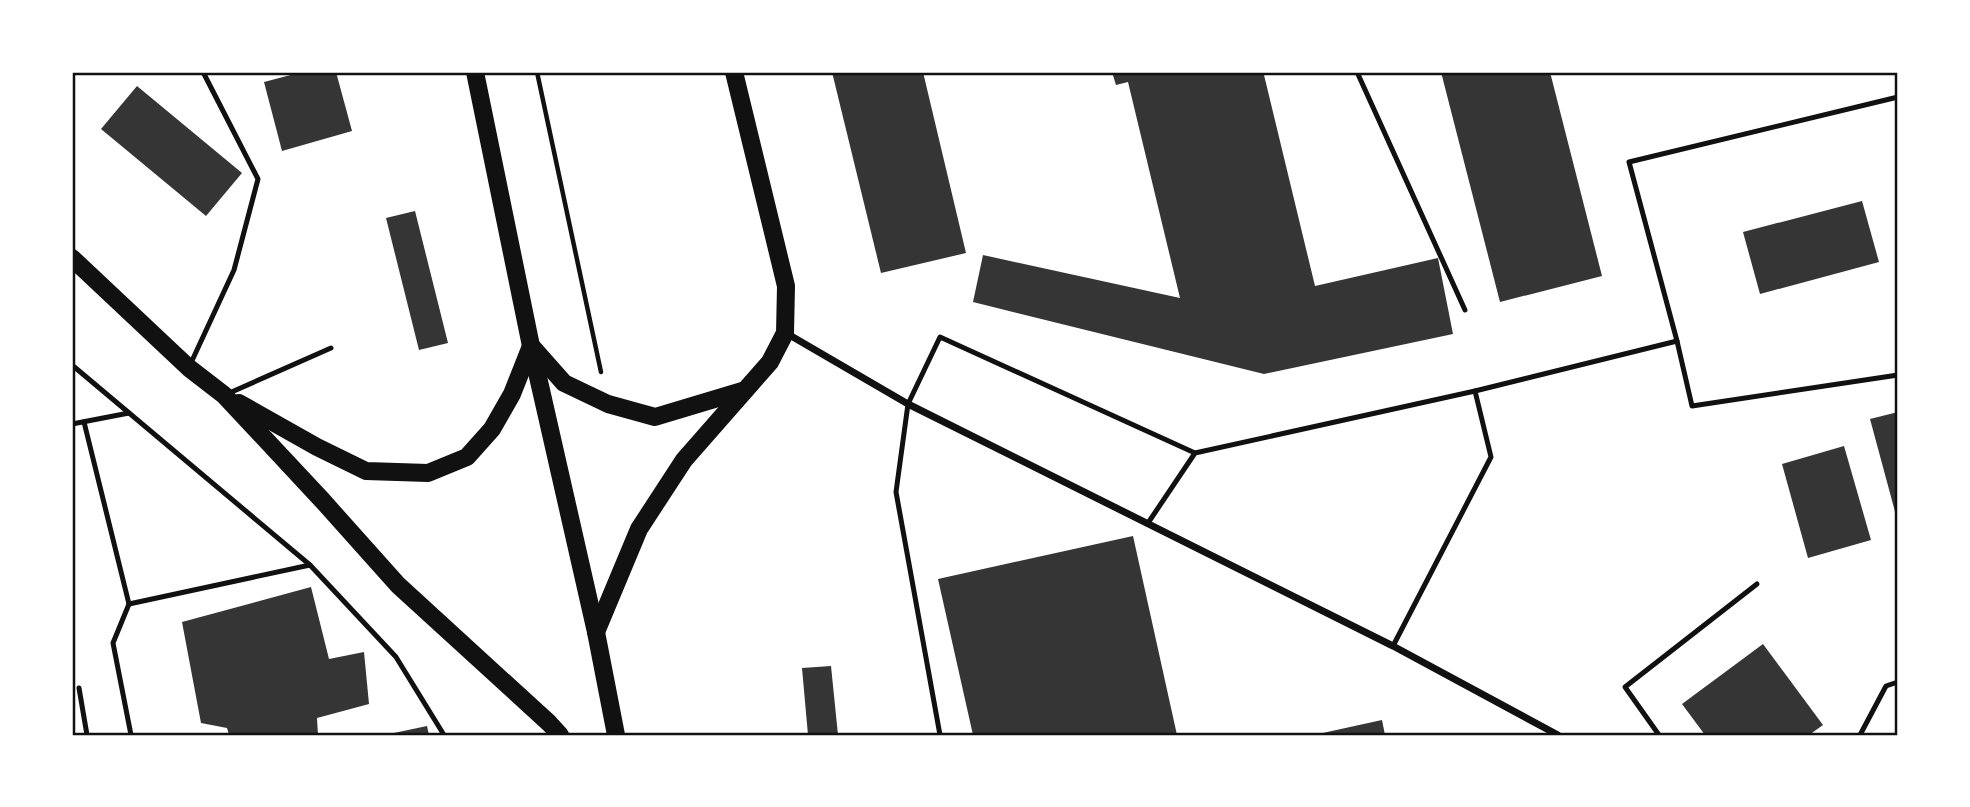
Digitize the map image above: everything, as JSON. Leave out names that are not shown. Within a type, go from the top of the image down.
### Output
[{"type":"main road","points":[[475,72],[531,346],[596,632],[616,735]]},
{"type":"main road","points":[[596,632],[639,529],[684,460],[770,362],[785,333],[786,286],[734,72]]},
{"type":"main road","points":[[72,258],[189,368],[224,396],[398,585],[560,735]]},
{"type":"main road","points":[[224,396],[366,471],[428,473],[467,457],[492,429],[512,394],[531,346]]},
{"type":"main road","points":[[531,346],[564,383],[608,404],[655,417],[747,389]]},
{"type":"street","points":[[785,333],[908,404],[1393,646],[1559,735]]},
{"type":"lane","points":[[189,368],[234,270],[258,179],[202,72]]},
{"type":"lane","points":[[1357,72],[1465,310]]},
{"type":"lane","points":[[1898,97],[1629,162],[1692,406],[1898,375]]},
{"type":"lane","points":[[940,735],[896,492],[908,404],[940,337],[1195,453],[1475,391],[1677,341]]},
{"type":"lane","points":[[224,396],[331,348]]},
{"type":"lane","points":[[72,365],[310,565],[396,657],[444,735]]},
{"type":"lane","points":[[1393,646],[1491,457],[1475,391]]},
{"type":"lane","points":[[72,424],[129,413]]},
{"type":"lane","points":[[83,422],[129,604],[113,643],[131,735]]},
{"type":"lane","points":[[1148,523],[1195,453]]},
{"type":"lane","points":[[129,604],[310,565]]},
{"type":"lane","points":[[1659,735],[1625,687],[1757,584]]},
{"type":"lane","points":[[1860,735],[1886,686],[1898,682]]},
{"type":"lane","points":[[79,688],[88,735]]},
{"type":"path","points":[[537,72],[608,404]]},
{"type":"building","points":[[302,72],[336,72],[352,131],[282,151],[264,82]]},
{"type":"building","points":[[832,72],[923,72],[966,253],[881,273]]},
{"type":"building","points":[[1112,72],[1274,72],[1264,75],[1315,286],[1438,258],[1453,334],[1264,374],[973,302],[983,255],[1180,298],[1128,82],[1116,85]]},
{"type":"building","points":[[1441,72],[1550,72],[1602,276],[1500,302]]},
{"type":"building","points":[[137,86],[242,173],[206,216],[101,129]]},
{"type":"building","points":[[1862,201],[1879,262],[1760,294],[1743,232]]},
{"type":"building","points":[[415,211],[448,343],[419,350],[386,218]]},
{"type":"building","points":[[1898,412],[1898,519],[1897,519],[1870,419]]},
{"type":"building","points":[[1844,446],[1871,540],[1808,558],[1782,464]]},
{"type":"building","points":[[1133,536],[1177,735],[973,735],[938,579]]},
{"type":"building","points":[[311,587],[329,659],[364,652],[369,704],[317,718],[318,735],[229,735],[227,728],[201,723],[182,622]]},
{"type":"building","points":[[1763,644],[1823,725],[1809,735],[1705,735],[1682,704]]},
{"type":"building","points":[[831,666],[838,735],[808,735],[802,668]]},
{"type":"building","points":[[1382,720],[1385,735],[1318,735],[1318,734]]},
{"type":"building","points":[[427,726],[429,735],[389,735],[389,734]]}]
